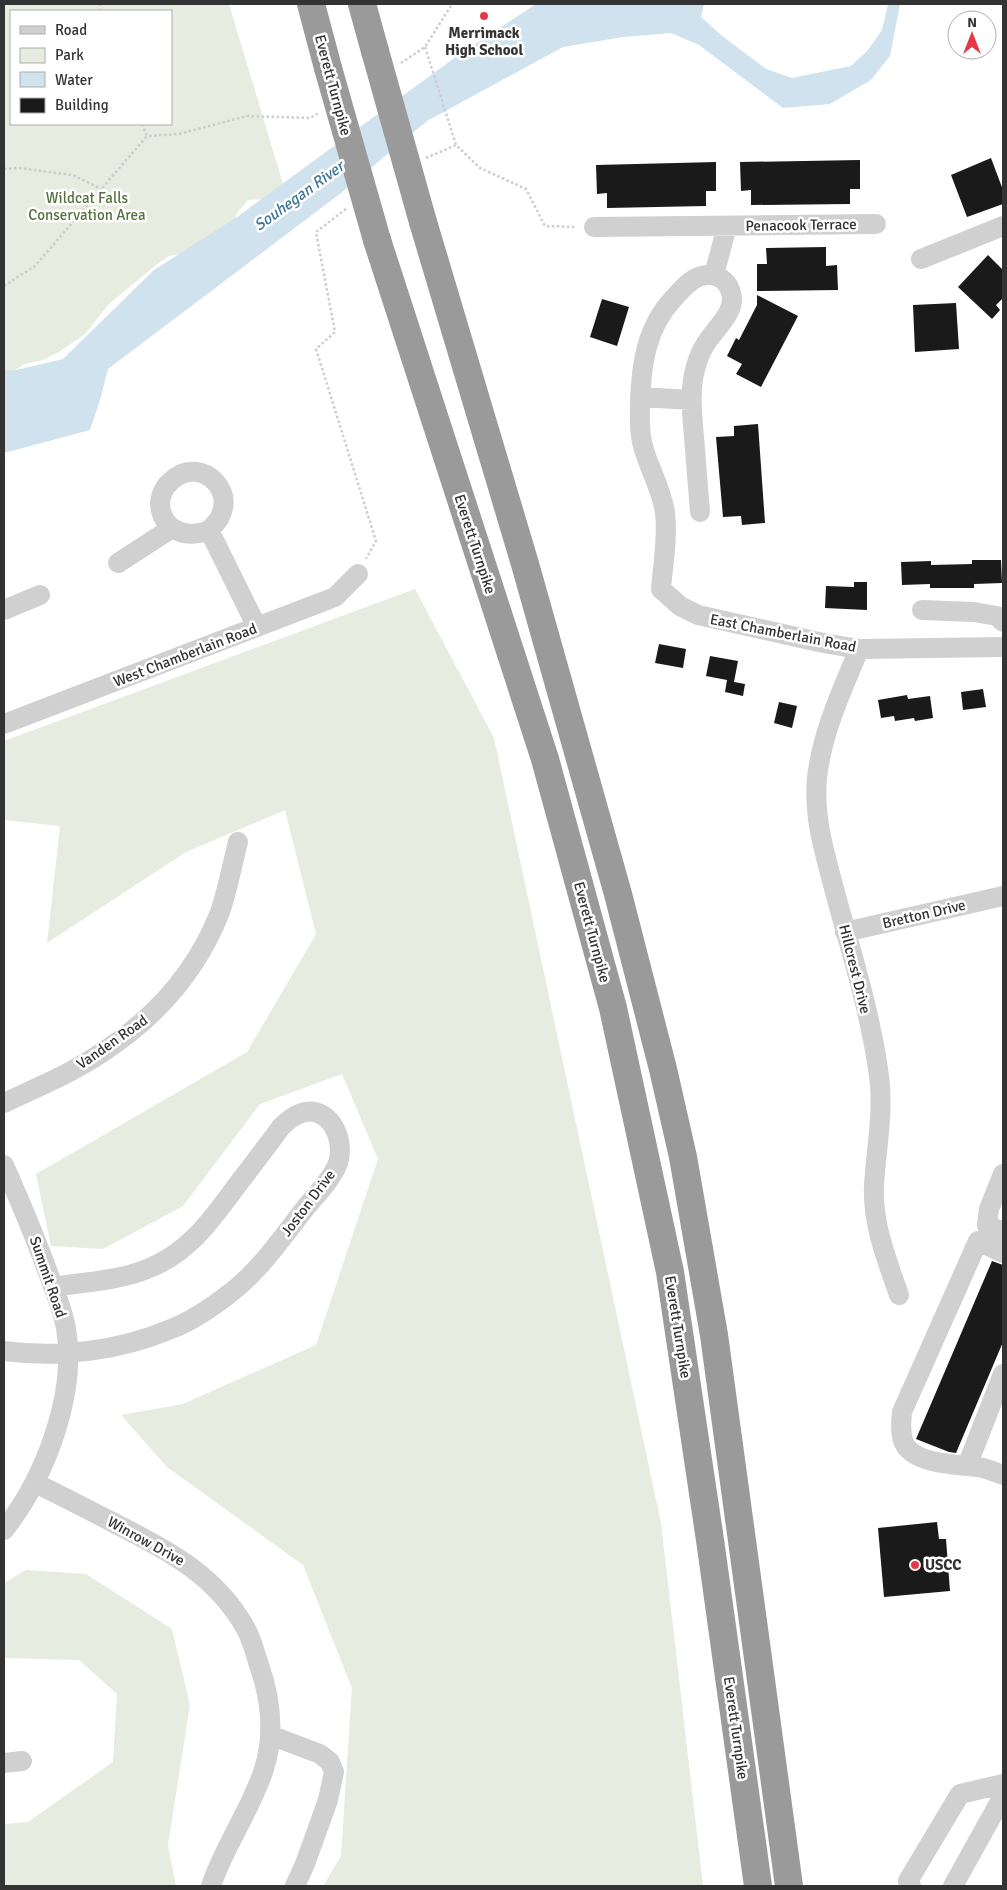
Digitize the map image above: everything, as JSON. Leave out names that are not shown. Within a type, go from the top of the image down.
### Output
[{"type":"highway","name":"Everett Turnpike","points":[[311,4],[376,240],[545,759],[613,1008],[670,1272],[758,1886]]},
{"type":"highway","name":"Everett Turnpike","points":[[362,4],[385,59],[423,222],[525,564],[618,894],[683,1158],[714,1335],[789,1886]]},
{"type":"street","name":"Penacook Terrace","points":[[594,227],[876,224]]},
{"type":"street","name":"Penacook Terrace","points":[[714,275],[727,226]]},
{"type":"street","points":[[921,259],[1003,226]]},
{"type":"street","points":[[692,400],[640,397],[646,348],[656,322],[671,301],[692,281],[702,275],[714,275],[724,281],[729,287],[732,303],[729,311],[700,354],[692,381],[700,512]]},
{"type":"street","name":"East Chamberlain Road","points":[[640,397],[641,441],[661,493],[666,516],[661,589],[680,606],[709,618],[859,649],[1003,647]]},
{"type":"street","points":[[186,472],[197,472],[207,475],[216,482],[222,492],[224,502],[223,514],[218,523],[209,530],[200,534],[180,533],[165,520],[161,511],[160,501],[168,483],[175,476],[186,472]]},
{"type":"street","points":[[118,563],[172,528]]},
{"type":"street","points":[[209,530],[257,627]]},
{"type":"street","name":"West Chamberlain Road","points":[[4,724],[335,598],[358,574]]},
{"type":"street","points":[[4,610],[40,595]]},
{"type":"street","points":[[922,610],[974,612],[997,616],[1003,622]]},
{"type":"street","name":"Hillcrest Drive","points":[[859,649],[823,743],[816,796],[816,814],[863,996],[879,1076],[881,1116],[874,1203],[882,1248],[899,1295]]},
{"type":"street","name":"Vanden Road","points":[[4,1103],[92,1059],[135,1030],[170,994],[187,973],[214,925],[227,888],[238,842]]},
{"type":"street","name":"Bretton Drive","points":[[845,932],[1003,896]]},
{"type":"street","name":"Joston Drive","points":[[54,1287],[134,1274],[155,1266],[177,1254],[206,1226],[289,1118],[304,1111],[320,1114],[332,1123],[336,1130],[340,1153],[338,1164],[332,1174],[273,1248],[230,1293],[199,1315],[171,1329],[139,1340],[68,1354]]},
{"type":"street","name":"Summit Road","points":[[4,1165],[24,1209],[62,1310],[68,1354],[67,1377],[62,1406],[52,1439],[35,1483],[4,1530]]},
{"type":"street","points":[[1003,1174],[989,1210],[989,1233],[902,1412],[900,1425],[907,1448],[923,1458],[946,1464],[979,1467],[1003,1475]]},
{"type":"street","points":[[989,1233],[1003,1253]]},
{"type":"street","points":[[4,1351],[34,1354],[68,1354]]},
{"type":"street","points":[[967,1466],[1003,1374]]},
{"type":"street","name":"Winrow Drive","points":[[35,1483],[165,1549],[191,1566],[215,1587],[247,1630],[266,1685],[270,1709],[270,1735],[264,1768],[256,1789],[211,1886]]},
{"type":"street","points":[[270,1735],[320,1754],[330,1762],[334,1772],[328,1800],[295,1886]]},
{"type":"street","points":[[911,1886],[908,1881],[960,1794],[1003,1784]]},
{"type":"street","points":[[953,1886],[1003,1796]]},
{"type":"path","points":[[385,59],[425,47],[452,4]]},
{"type":"path","points":[[425,47],[456,145],[480,168],[526,189],[545,226],[594,227]]},
{"type":"path","points":[[4,286],[35,266],[147,136],[179,134],[247,116],[310,118],[319,113]]},
{"type":"path","points":[[142,125],[147,136]]},
{"type":"path","points":[[423,159],[456,145]]},
{"type":"path","points":[[4,169],[19,168],[74,175],[101,190]]},
{"type":"path","points":[[353,204],[316,232],[335,332],[316,349],[376,541],[358,574]]},
{"type":"green space","name":"Wildcat Falls Conservation Area","points":[[4,4],[229,4],[284,187],[265,199],[248,200],[237,213],[233,225],[186,253],[169,256],[156,265],[109,304],[85,334],[59,352],[43,360],[25,364],[15,370],[4,373]]},
{"type":"green space","points":[[415,589],[494,738],[661,1523],[703,1886],[323,1886],[341,1856],[352,1688],[303,1565],[167,1467],[121,1415],[183,1404],[316,1345],[378,1159],[342,1074],[260,1104],[183,1206],[103,1249],[51,1246],[36,1174],[247,1052],[316,934],[285,810],[186,852],[47,943],[60,826],[4,820],[4,741]]},
{"type":"green space","points":[[26,1570],[86,1574],[172,1629],[190,1705],[168,1845],[176,1886],[4,1886],[4,1824],[28,1822],[113,1762],[117,1694],[79,1660],[4,1658],[4,1583]]},
{"type":"water","name":"Souhegan River","points":[[536,4],[704,4],[701,17],[721,35],[766,69],[792,78],[851,66],[868,50],[882,30],[888,4],[900,4],[890,56],[871,80],[830,104],[783,108],[699,45],[671,33],[623,37],[563,47],[427,121],[341,193],[108,369],[90,430],[4,453],[4,371],[63,359],[154,270],[237,217],[453,59]]},
{"type":"building","points":[[991,158],[1003,190],[1003,204],[967,217],[951,175]]},
{"type":"building","points":[[860,160],[860,189],[850,189],[850,204],[751,205],[751,190],[741,191],[740,162]]},
{"type":"building","points":[[716,162],[716,191],[706,191],[706,206],[607,208],[607,193],[597,194],[596,165]]},
{"type":"building","points":[[826,247],[826,266],[837,265],[838,290],[757,291],[757,264],[767,264],[766,248]]},
{"type":"building","points":[[988,255],[1003,270],[1003,298],[996,305],[1000,310],[992,319],[958,287]]},
{"type":"building","points":[[757,295],[798,316],[761,387],[736,374],[742,364],[727,356],[736,338],[739,340],[757,305]]},
{"type":"building","points":[[602,299],[629,307],[617,346],[590,337]]},
{"type":"building","points":[[956,303],[959,349],[915,352],[913,305]]},
{"type":"building","points":[[758,424],[765,523],[742,525],[741,516],[723,517],[716,437],[734,436],[734,426]]},
{"type":"building","points":[[972,560],[1001,560],[1002,583],[974,584],[974,588],[930,588],[930,584],[902,585],[901,562],[931,561],[931,565],[972,564]]},
{"type":"building","points":[[854,582],[867,582],[867,610],[825,608],[826,586],[854,587]]},
{"type":"building","points":[[659,644],[686,649],[683,668],[655,663]]},
{"type":"building","points":[[710,656],[738,661],[734,682],[745,684],[743,696],[725,692],[727,680],[706,676]]},
{"type":"building","points":[[983,689],[986,707],[963,710],[961,692]]},
{"type":"building","points":[[907,695],[908,699],[930,696],[933,718],[915,721],[914,718],[895,721],[894,716],[881,718],[878,700]]},
{"type":"building","points":[[779,702],[797,706],[792,728],[774,723]]},
{"type":"building","points":[[992,1261],[1003,1265],[1003,1342],[956,1453],[949,1452],[916,1439]]},
{"type":"building","name":"USCC","points":[[937,1522],[939,1539],[946,1539],[950,1591],[884,1597],[878,1528]]},
{"type":"place","name":"Merrimack High School","points":[[484,16]]},
{"type":"place","name":"USCC","points":[[915,1565]]}]
